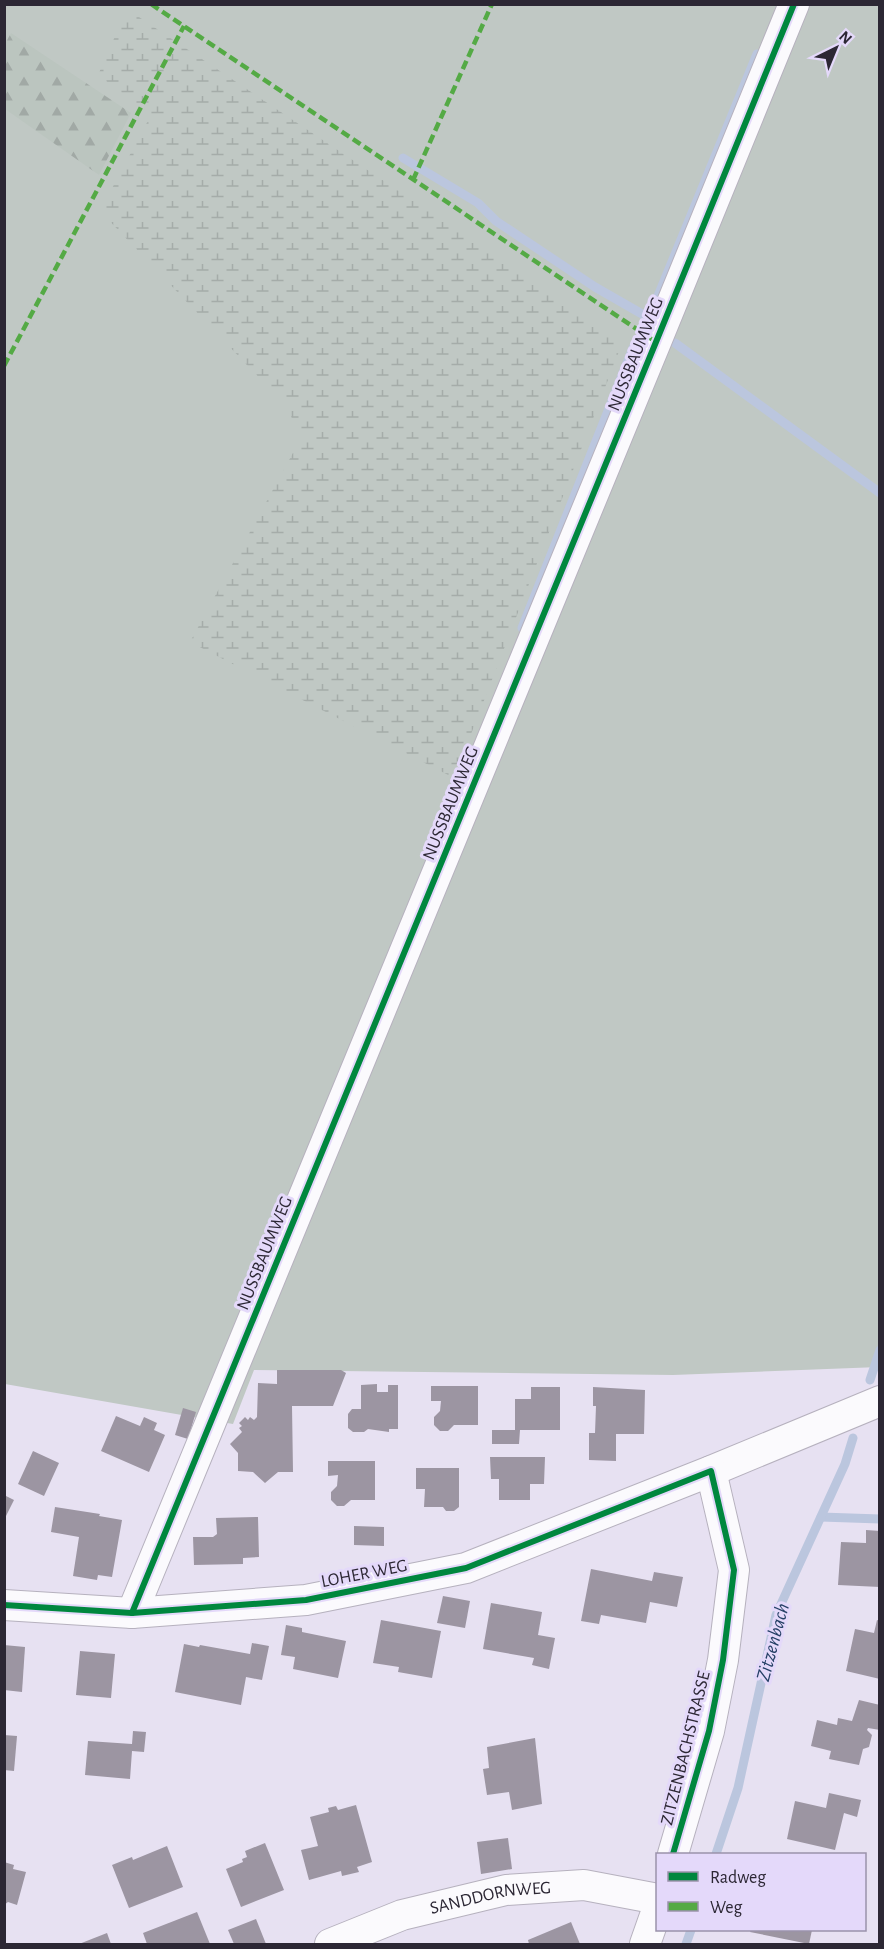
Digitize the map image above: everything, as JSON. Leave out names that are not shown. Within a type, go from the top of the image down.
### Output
[{"type":"street","name":"NUSSBAUMWEG","points":[[132,1613],[794,4]]},
{"type":"street","name":"LOHER WEG","points":[[4,1605],[132,1613],[306,1600],[466,1568],[711,1471],[879,1401]]},
{"type":"street","name":"ZITZENBACHSTRASSE","points":[[673,1853],[709,1731],[723,1660],[734,1570],[711,1471]]},
{"type":"street","name":"SANDDORNWEG","points":[[330,1944],[402,1915],[506,1890],[584,1885],[656,1899]]},
{"type":"street","points":[[645,1944],[656,1910]]},
{"type":"green space","points":[[4,5],[879,5],[879,1367],[673,1375],[254,1370],[233,1424],[5,1384]]},
{"type":"green space","points":[[127,9],[623,341],[454,778],[190,642],[300,440],[288,408],[100,211],[151,115],[98,75]]},
{"type":"green space","points":[[11,33],[131,113],[99,175],[5,109],[5,44]]},
{"type":"building","points":[[277,1370],[341,1370],[346,1373],[333,1406],[292,1406],[293,1472],[278,1472],[265,1483],[253,1472],[238,1471],[238,1453],[230,1444],[242,1432],[239,1428],[242,1426],[239,1423],[245,1417],[248,1420],[250,1417],[254,1420],[257,1417],[258,1383],[277,1384]]},
{"type":"building","points":[[377,1384],[377,1392],[388,1392],[388,1385],[398,1385],[398,1429],[389,1429],[389,1432],[368,1429],[364,1432],[353,1432],[348,1428],[348,1414],[352,1409],[361,1409],[361,1385]]},
{"type":"building","points":[[431,1386],[478,1386],[478,1425],[454,1425],[448,1431],[440,1431],[434,1425],[434,1417],[440,1411],[441,1401],[431,1401]]},
{"type":"building","points":[[531,1387],[560,1387],[560,1430],[520,1430],[519,1444],[492,1444],[492,1430],[515,1430],[515,1399],[531,1399]]},
{"type":"building","points":[[593,1387],[645,1390],[644,1434],[616,1434],[616,1461],[589,1460],[589,1433],[595,1433],[596,1406],[593,1406]]},
{"type":"building","points":[[183,1408],[196,1412],[188,1439],[175,1435]]},
{"type":"building","points":[[116,1416],[140,1426],[144,1417],[157,1423],[154,1430],[165,1435],[149,1472],[101,1451]]},
{"type":"building","points":[[33,1451],[59,1463],[44,1496],[18,1484]]},
{"type":"building","points":[[490,1457],[545,1457],[544,1484],[530,1484],[530,1500],[499,1500],[499,1479],[491,1479]]},
{"type":"building","points":[[328,1461],[375,1461],[375,1500],[351,1500],[344,1506],[337,1506],[331,1500],[331,1492],[337,1486],[338,1475],[328,1476]]},
{"type":"building","points":[[416,1468],[459,1468],[459,1507],[454,1511],[446,1511],[443,1507],[424,1507],[425,1489],[416,1489]]},
{"type":"building","points":[[4,1495],[14,1500],[4,1520]]},
{"type":"building","points":[[55,1507],[122,1520],[112,1577],[98,1575],[97,1580],[73,1576],[79,1537],[51,1532]]},
{"type":"building","points":[[258,1517],[259,1557],[243,1558],[243,1564],[194,1565],[193,1537],[213,1537],[217,1534],[216,1518]]},
{"type":"building","points":[[354,1526],[384,1527],[384,1546],[354,1545]]},
{"type":"building","points":[[866,1530],[880,1531],[880,1587],[838,1585],[841,1542],[866,1543]]},
{"type":"building","points":[[591,1569],[652,1581],[654,1572],[683,1577],[677,1607],[650,1602],[646,1623],[601,1615],[599,1624],[581,1621]]},
{"type":"building","points":[[443,1596],[470,1601],[465,1628],[437,1623]]},
{"type":"building","points":[[491,1603],[542,1612],[538,1635],[555,1638],[549,1669],[532,1665],[534,1658],[483,1649]]},
{"type":"building","points":[[381,1620],[441,1631],[432,1678],[398,1672],[399,1667],[373,1663]]},
{"type":"building","points":[[877,1620],[880,1621],[880,1679],[846,1671],[855,1629],[874,1633]]},
{"type":"building","points":[[286,1625],[302,1628],[302,1632],[346,1641],[338,1678],[293,1669],[295,1657],[281,1655]]},
{"type":"building","points":[[252,1643],[269,1646],[262,1680],[246,1677],[241,1705],[175,1692],[184,1644],[250,1654]]},
{"type":"building","points":[[4,1645],[25,1647],[22,1692],[4,1690]]},
{"type":"building","points":[[80,1651],[115,1654],[111,1698],[76,1695]]},
{"type":"building","points":[[859,1700],[880,1705],[880,1730],[868,1728],[867,1730],[872,1735],[869,1747],[863,1749],[859,1765],[829,1759],[831,1751],[811,1746],[817,1720],[837,1725],[838,1718],[852,1721]]},
{"type":"building","points":[[133,1731],[146,1732],[144,1752],[132,1751],[130,1779],[85,1775],[88,1741],[132,1744]]},
{"type":"building","points":[[4,1735],[17,1736],[14,1771],[4,1770]]},
{"type":"building","points":[[535,1738],[542,1804],[512,1810],[509,1792],[487,1795],[483,1769],[489,1768],[487,1747]]},
{"type":"building","points":[[829,1793],[861,1800],[857,1817],[844,1813],[835,1850],[787,1839],[795,1801],[826,1808]]},
{"type":"building","points":[[356,1805],[372,1862],[357,1867],[359,1872],[342,1876],[341,1871],[309,1880],[301,1850],[318,1846],[310,1817],[329,1812],[328,1808],[336,1806],[338,1810]]},
{"type":"building","points":[[508,1838],[512,1869],[481,1874],[477,1842]]},
{"type":"building","points":[[265,1843],[284,1890],[241,1907],[226,1869],[243,1862],[242,1859],[247,1857],[245,1851]]},
{"type":"building","points":[[167,1846],[183,1887],[129,1908],[112,1865],[132,1857],[133,1860]]},
{"type":"building","points":[[4,1862],[14,1865],[13,1869],[26,1872],[17,1905],[8,1902],[4,1905]]},
{"type":"building","points":[[197,1912],[210,1944],[147,1944],[143,1933]]},
{"type":"building","points":[[256,1919],[266,1944],[234,1944],[228,1930]]},
{"type":"building","points":[[571,1922],[580,1944],[529,1944],[528,1940]]},
{"type":"building","points":[[750,1931],[812,1931],[809,1944]]},
{"type":"building","points":[[107,1933],[111,1944],[79,1944]]},
{"type":"waterway","points":[[403,158],[478,203],[496,221],[595,287],[649,318],[757,54]]},
{"type":"waterway","points":[[675,343],[880,493]]},
{"type":"waterway","points":[[522,628],[633,348]]},
{"type":"waterway","name":"Zitzenbach","points":[[870,1380],[880,1350]]},
{"type":"waterway","name":"Zitzenbach","points":[[716,1853],[738,1788],[776,1615],[845,1464],[853,1438]]},
{"type":"waterway","points":[[821,1517],[880,1519]]},
{"type":"waterway","name":"Zitzenbach","points":[[686,1944],[691,1931]]},
{"type":"marked path","points":[[151,4],[656,342]]},
{"type":"marked path","points":[[413,180],[492,4]]},
{"type":"marked path","points":[[4,366],[184,26]]},
{"type":"cycle path","points":[[132,1613],[794,4]]},
{"type":"cycle path","points":[[4,1605],[132,1613],[306,1600],[466,1568],[711,1471],[734,1570],[723,1660],[709,1731],[673,1853]]}]
